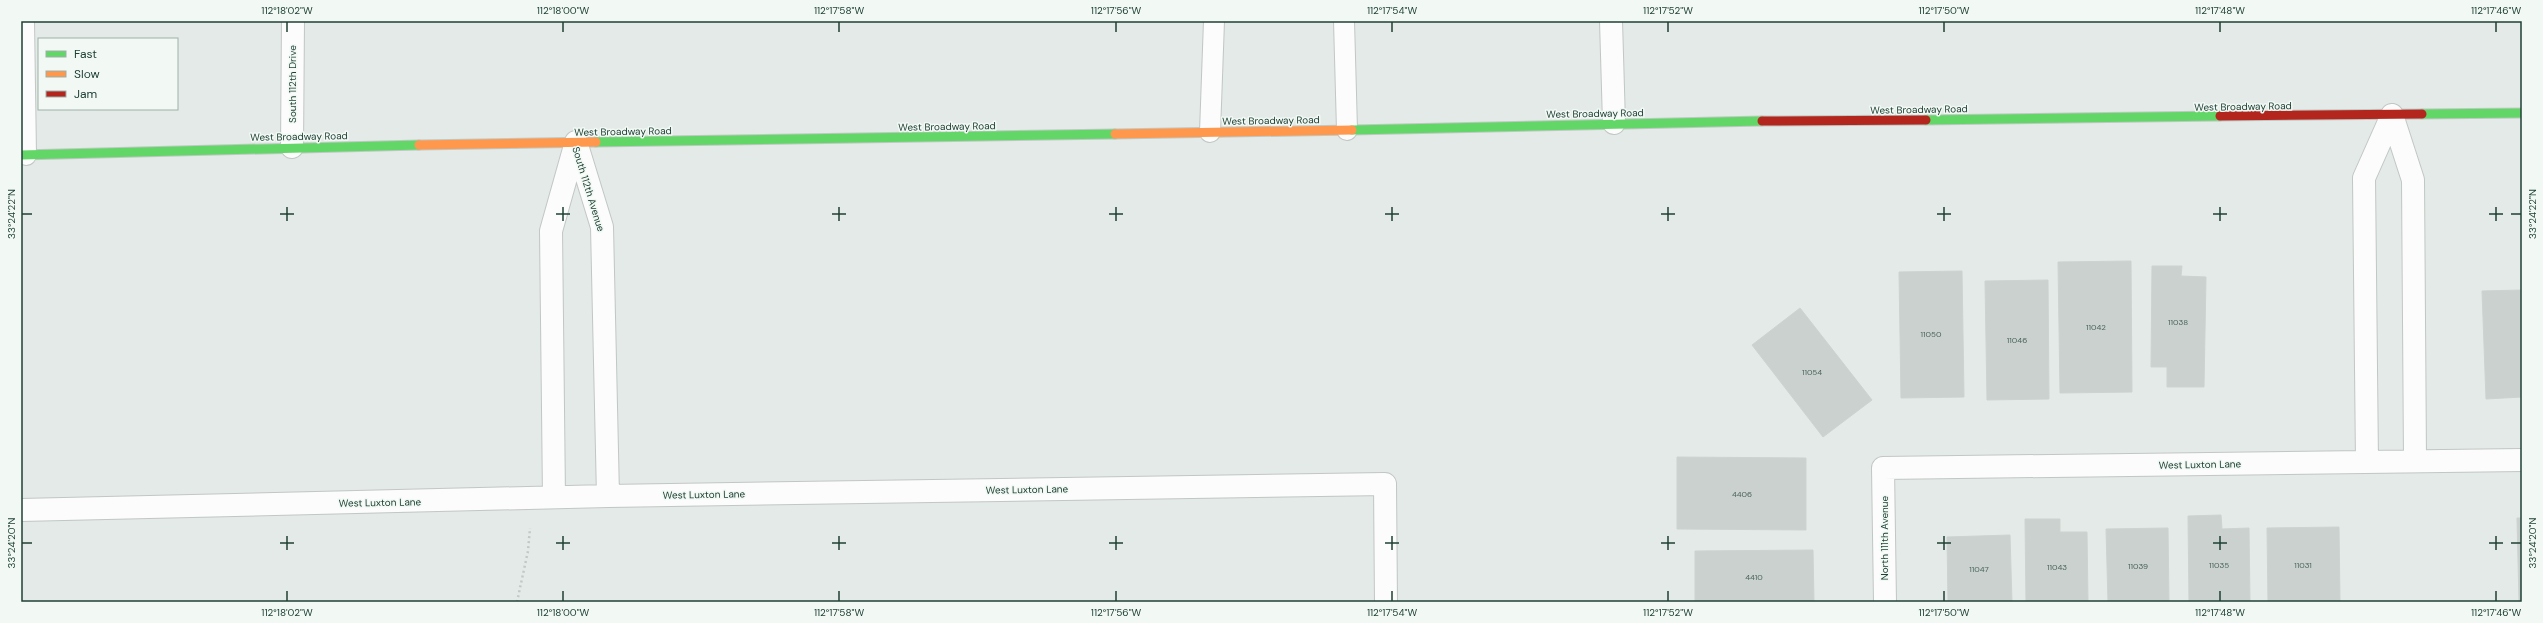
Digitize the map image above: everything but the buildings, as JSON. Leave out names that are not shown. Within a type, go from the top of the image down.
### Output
[{"type":"main road","name":"West Broadway Road","points":[[24,155],[292,147],[1347,130],[1614,123],[2522,113]]},
{"type":"street","name":"South 112th Drive","points":[[292,147],[293,21]]},
{"type":"street","points":[[1611,21],[1614,123]]},
{"type":"street","points":[[2392,115],[2413,180],[2415,460]]},
{"type":"street","points":[[2367,462],[2364,178],[2392,115]]},
{"type":"street","name":"South 112th Avenue","points":[[576,142],[602,227],[608,496]]},
{"type":"street","name":"South 112th Avenue","points":[[554,498],[551,231],[576,142]]},
{"type":"street","name":"West Luxton Lane","points":[[1884,474],[1884,468],[2367,462],[2415,460],[2522,460]]},
{"type":"street","name":"North 111th Avenue","points":[[1884,474],[1885,602]]},
{"type":"street","name":"West Luxton Lane","points":[[21,510],[608,496],[1385,485],[1386,602]]},
{"type":"lane","points":[[24,21],[24,155]]},
{"type":"lane","points":[[1210,132],[1214,21]]},
{"type":"lane","points":[[1344,21],[1347,130]]},
{"type":"path","points":[[517,602],[528,551],[530,530],[524,498]]},
{"type":"traffic: fast","points":[[2422,114],[2522,113]]},
{"type":"traffic: fast","points":[[1926,120],[2220,116]]},
{"type":"traffic: fast","points":[[1352,130],[1762,121]]},
{"type":"traffic: fast","points":[[596,142],[1115,134]]},
{"type":"traffic: fast","points":[[21,155],[419,145]]},
{"type":"traffic: slow","points":[[1115,134],[1352,130]]},
{"type":"traffic: slow","points":[[419,145],[596,142]]},
{"type":"traffic: jam","points":[[2220,116],[2422,114]]},
{"type":"traffic: jam","points":[[1762,121],[1926,120]]}]
